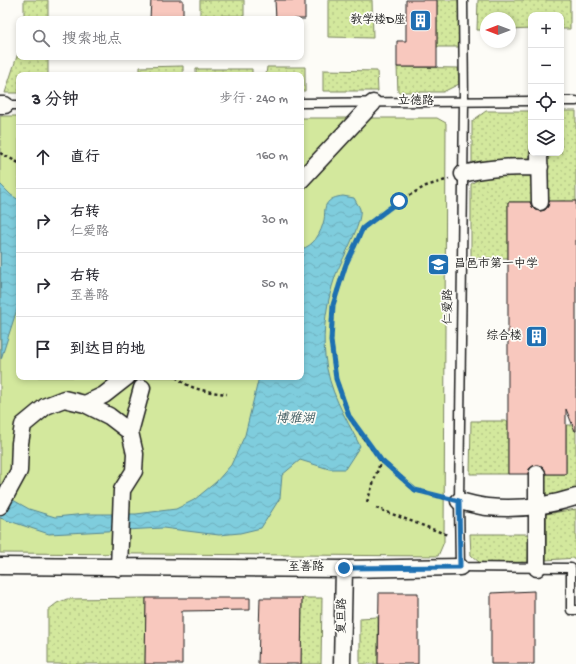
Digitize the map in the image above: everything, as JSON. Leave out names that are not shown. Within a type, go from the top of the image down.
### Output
[{"type":"street","points":[[304,177],[373,103]]},
{"type":"street","points":[[463,174],[480,169],[539,160],[540,202]]},
{"type":"street","points":[[85,404],[104,395],[123,380]]},
{"type":"street","points":[[119,568],[122,490],[134,471],[135,454],[130,432],[142,388]]},
{"type":"street","points":[[0,506],[19,471],[20,443],[23,425],[46,406],[64,399],[85,404],[109,416],[130,432]]},
{"type":"street","points":[[537,474],[537,568]]},
{"type":"street","points":[[459,501],[486,507],[512,508],[553,504],[576,497]]},
{"type":"street","name":"至善路","points":[[0,566],[119,568],[460,567]]},
{"type":"street","name":"复旦路","points":[[342,664],[344,568]]},
{"type":"lane","name":"仁爱路","points":[[460,567],[459,501],[464,102],[463,0]]},
{"type":"lane","name":"立德路","points":[[304,103],[528,101]]},
{"type":"lane","points":[[564,101],[576,101]]},
{"type":"lane","name":"至善路","points":[[460,567],[571,568],[574,610]]},
{"type":"path","points":[[0,153],[16,161]]},
{"type":"path","points":[[459,501],[415,490],[381,460],[349,416],[336,379],[331,341],[333,305],[346,264],[363,228],[399,201],[426,186],[463,174]]},
{"type":"path","points":[[179,380],[182,383],[203,391],[227,394]]},
{"type":"path","points":[[367,502],[381,460]]},
{"type":"path","points":[[376,508],[448,535]]},
{"type":"green space","points":[[24,0],[48,0],[48,16],[24,16]]},
{"type":"green space","points":[[200,0],[244,0],[244,16],[200,15]]},
{"type":"green space","points":[[328,0],[372,0],[373,38],[328,37]]},
{"type":"green space","points":[[437,0],[459,0],[459,47],[437,47]]},
{"type":"green space","points":[[478,0],[570,0],[570,29],[564,29],[564,12],[528,12],[528,29],[516,30],[516,12],[480,12],[480,30],[477,30]]},
{"type":"green space","points":[[16,59],[48,60],[48,72],[16,72],[16,93],[5,93]]},
{"type":"green space","points":[[183,66],[183,72],[140,72],[140,67]]},
{"type":"green space","points":[[267,67],[305,67],[305,91],[304,72],[266,72]]},
{"type":"green space","points":[[397,67],[458,68],[459,84],[443,92],[398,92]]},
{"type":"green space","points":[[196,69],[252,69],[252,72],[196,72]]},
{"type":"green space","points":[[323,70],[377,71],[378,91],[323,91]]},
{"type":"green space","points":[[486,111],[528,111],[529,160],[494,160],[472,163],[472,121]]},
{"type":"green space","points":[[564,111],[576,111],[576,242],[566,201],[545,202],[544,156],[564,156]]},
{"type":"green space","points":[[0,116],[16,116],[16,380],[304,380],[304,118],[437,118],[446,123],[444,542],[438,556],[0,553]]},
{"type":"green space","points":[[500,175],[532,176],[534,202],[508,202],[508,258],[471,258],[471,184],[479,179]]},
{"type":"green space","points":[[471,421],[508,421],[508,474],[470,474]]},
{"type":"green space","points":[[566,425],[576,425],[576,488],[545,498],[544,474],[566,474]]},
{"type":"green space","points":[[576,509],[576,558],[546,560],[546,514]]},
{"type":"green space","points":[[470,534],[529,534],[528,562],[480,563],[471,555]]},
{"type":"green space","points":[[146,598],[145,664],[48,664],[48,610],[57,603],[67,599]]},
{"type":"green space","points":[[302,598],[322,598],[321,664],[301,664]]},
{"type":"green space","points":[[378,617],[378,664],[360,664],[360,618]]},
{"type":"water","points":[[0,184],[16,198],[16,312],[1,359]]},
{"type":"water","name":"博雅湖","points":[[343,196],[354,198],[360,209],[360,216],[355,233],[332,286],[324,336],[325,356],[330,381],[343,413],[360,446],[345,469],[329,469],[300,460],[282,475],[280,498],[261,528],[240,533],[219,535],[163,528],[49,534],[0,518],[0,484],[13,500],[29,509],[55,517],[86,514],[136,514],[176,509],[194,500],[216,482],[231,465],[245,435],[258,380],[304,380],[304,248],[310,245],[319,234],[323,225],[325,207],[329,201]]},
{"type":"building","points":[[151,0],[183,0],[183,16],[150,16]]},
{"type":"building","points":[[275,0],[305,0],[305,19],[304,16],[276,16]]},
{"type":"building","name":"教学楼D座","points":[[406,0],[437,0],[437,67],[397,67],[397,41],[406,41]]},
{"type":"building","name":"综合楼","points":[[549,201],[576,201],[576,431],[566,409],[566,474],[546,474],[542,466],[537,465],[529,469],[528,474],[508,474],[508,202],[530,202],[535,210],[540,211],[545,210]]},
{"type":"building","points":[[534,591],[534,664],[491,664],[491,593]]},
{"type":"building","points":[[379,593],[418,593],[418,664],[378,664]]},
{"type":"building","points":[[146,598],[250,598],[250,610],[182,611],[182,664],[145,664]]},
{"type":"building","points":[[260,598],[302,598],[301,664],[258,664]]},
{"type":"place","name":"教学楼D座","points":[[421,21]]},
{"type":"place","name":"昌邑市第一中学","points":[[438,265]]},
{"type":"place","name":"综合楼","points":[[537,337]]},
{"type":"route","points":[[344,568],[460,567],[459,501],[415,490],[381,460],[349,416],[336,379],[331,341],[333,305],[346,264],[363,228],[399,201]]}]
